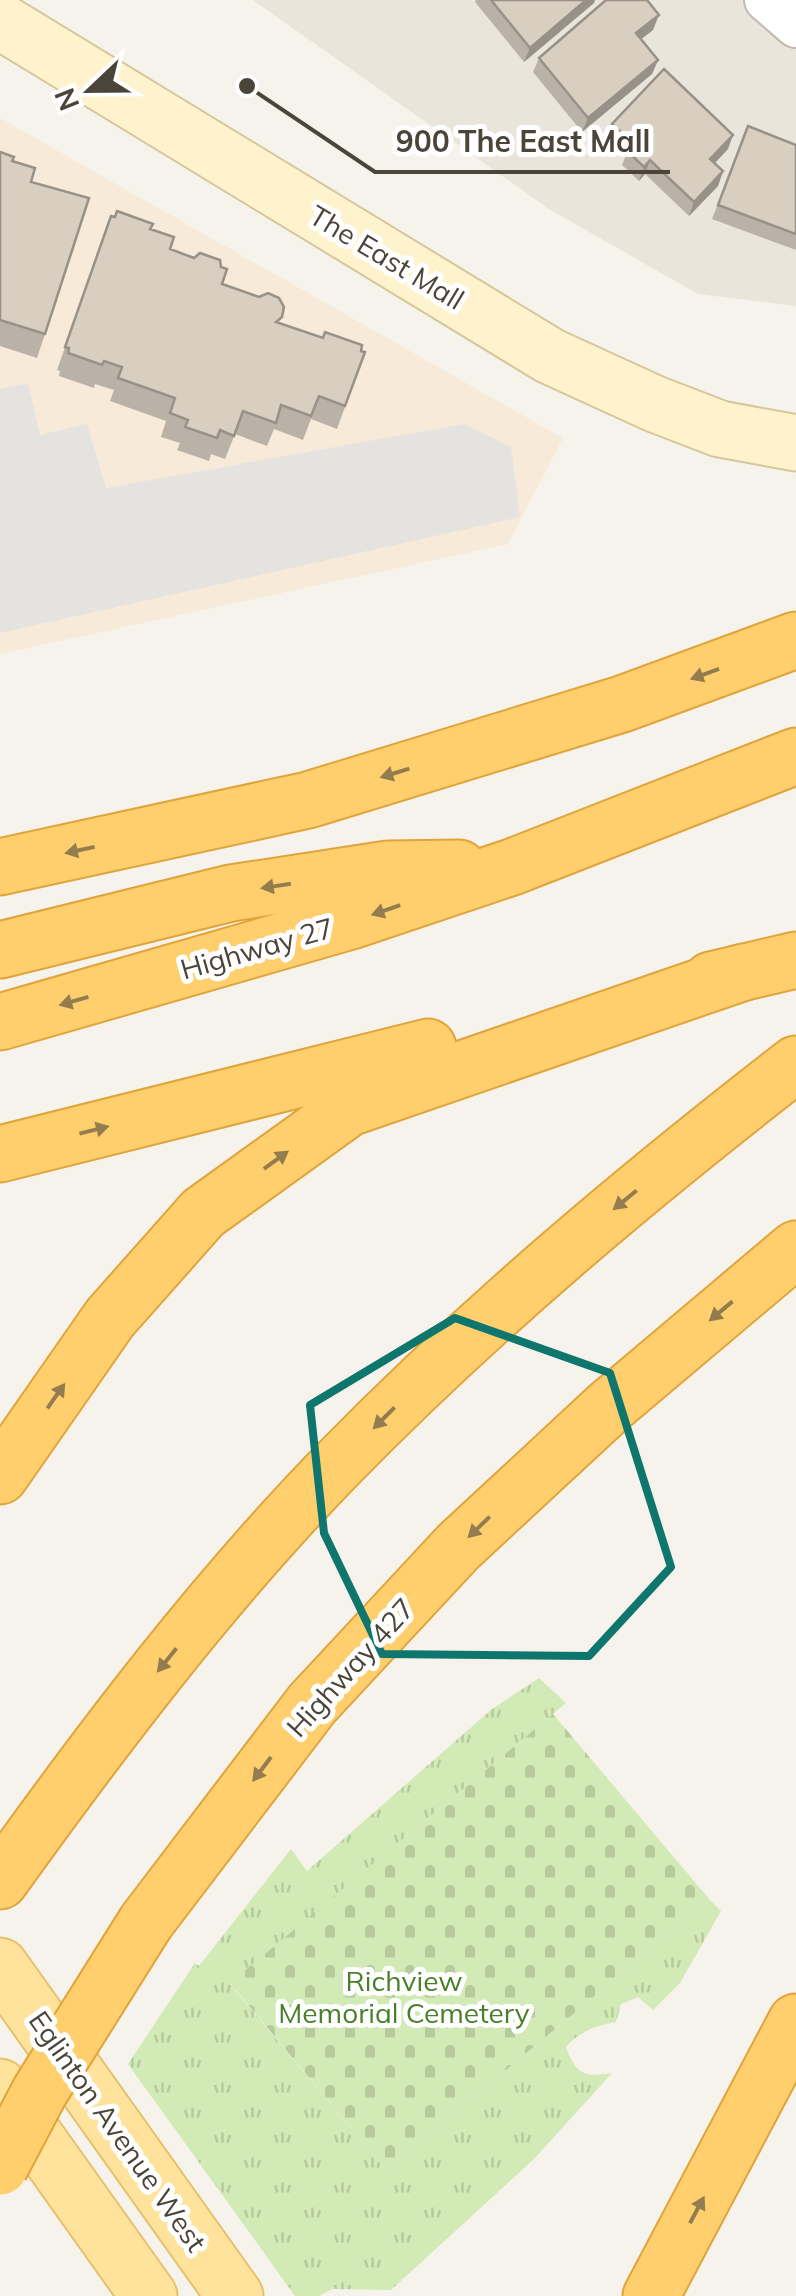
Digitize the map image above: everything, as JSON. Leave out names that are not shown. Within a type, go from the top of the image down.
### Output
[{"type":"highway","points":[[0,867],[308,800],[622,704],[796,640]]},
{"type":"highway","name":"Highway 27","points":[[0,1022],[351,922],[512,868],[796,756]]},
{"type":"highway","points":[[0,950],[231,893],[388,868],[512,868]]},
{"type":"highway","points":[[0,1154],[770,966]]},
{"type":"highway","points":[[0,1476],[110,1318],[203,1212],[348,1108],[770,966]]},
{"type":"highway","points":[[0,1880],[215,1600],[337,1465],[517,1293],[700,1138],[796,1064]]},
{"type":"highway","name":"Highway 427","points":[[0,2167],[40,2092],[146,1922],[312,1704],[458,1547],[610,1406],[796,1248]]},
{"type":"highway","points":[[651,2296],[796,2022]]},
{"type":"main road","name":"The East Mall","points":[[0,21],[550,356],[720,430],[796,443]]},
{"type":"main road","name":"Eglinton Avenue West","points":[[0,1966],[235,2296]]},
{"type":"main road","points":[[0,2088],[149,2296]]},
{"type":"street","points":[[766,0],[796,26]]},
{"type":"highlighted area","points":[[455,1318],[610,1373],[671,1567],[589,1656],[382,1654],[324,1533],[310,1405]]},
{"type":"shaded area","points":[[253,0],[796,0],[796,306],[698,294],[549,209]]},
{"type":"shaded area","points":[[0,118],[563,438],[508,544],[0,654]]},
{"type":"shaded area","points":[[28,383],[40,435],[87,424],[106,488],[464,424],[511,447],[520,517],[0,633],[0,389]]},
{"type":"green space","points":[[539,1678],[566,1703],[230,1984],[386,2170],[710,1900],[721,1911],[680,1983],[653,2010],[638,1997],[621,2004],[616,2022],[588,2030],[566,2047],[582,2072],[612,2073],[534,2159],[391,2290],[332,2289],[319,2296],[295,2296],[128,2064],[195,1963],[199,1966],[291,1849],[307,1871],[492,1709]]},
{"type":"green space","name":"Richview Memorial Cemetery","points":[[553,1714],[710,1900],[386,2170],[230,1983]]},
{"type":"building","points":[[491,0],[586,0],[530,48]]},
{"type":"building","points":[[606,0],[647,0],[659,15],[636,33],[658,60],[588,118],[539,58]]},
{"type":"building","points":[[664,69],[733,135],[710,159],[723,171],[694,202],[650,160],[644,167],[627,151],[634,144],[612,124]]},
{"type":"building","points":[[748,126],[796,145],[796,234],[718,205]]},
{"type":"building","points":[[0,152],[14,157],[12,161],[35,168],[31,182],[89,198],[45,334],[0,320]]},
{"type":"building","points":[[117,211],[153,224],[150,229],[174,237],[170,249],[194,258],[200,253],[220,260],[221,267],[227,269],[222,284],[259,297],[268,293],[279,298],[284,307],[276,322],[323,338],[325,332],[362,345],[361,351],[365,352],[345,406],[319,396],[311,416],[281,405],[276,423],[243,411],[234,436],[220,430],[217,438],[185,427],[188,420],[170,413],[175,398],[118,378],[122,367],[104,361],[102,365],[68,353],[69,348],[65,347],[111,216],[115,217]]},
{"type":"place","name":"900 The East Mall","points":[[247,86]]}]
